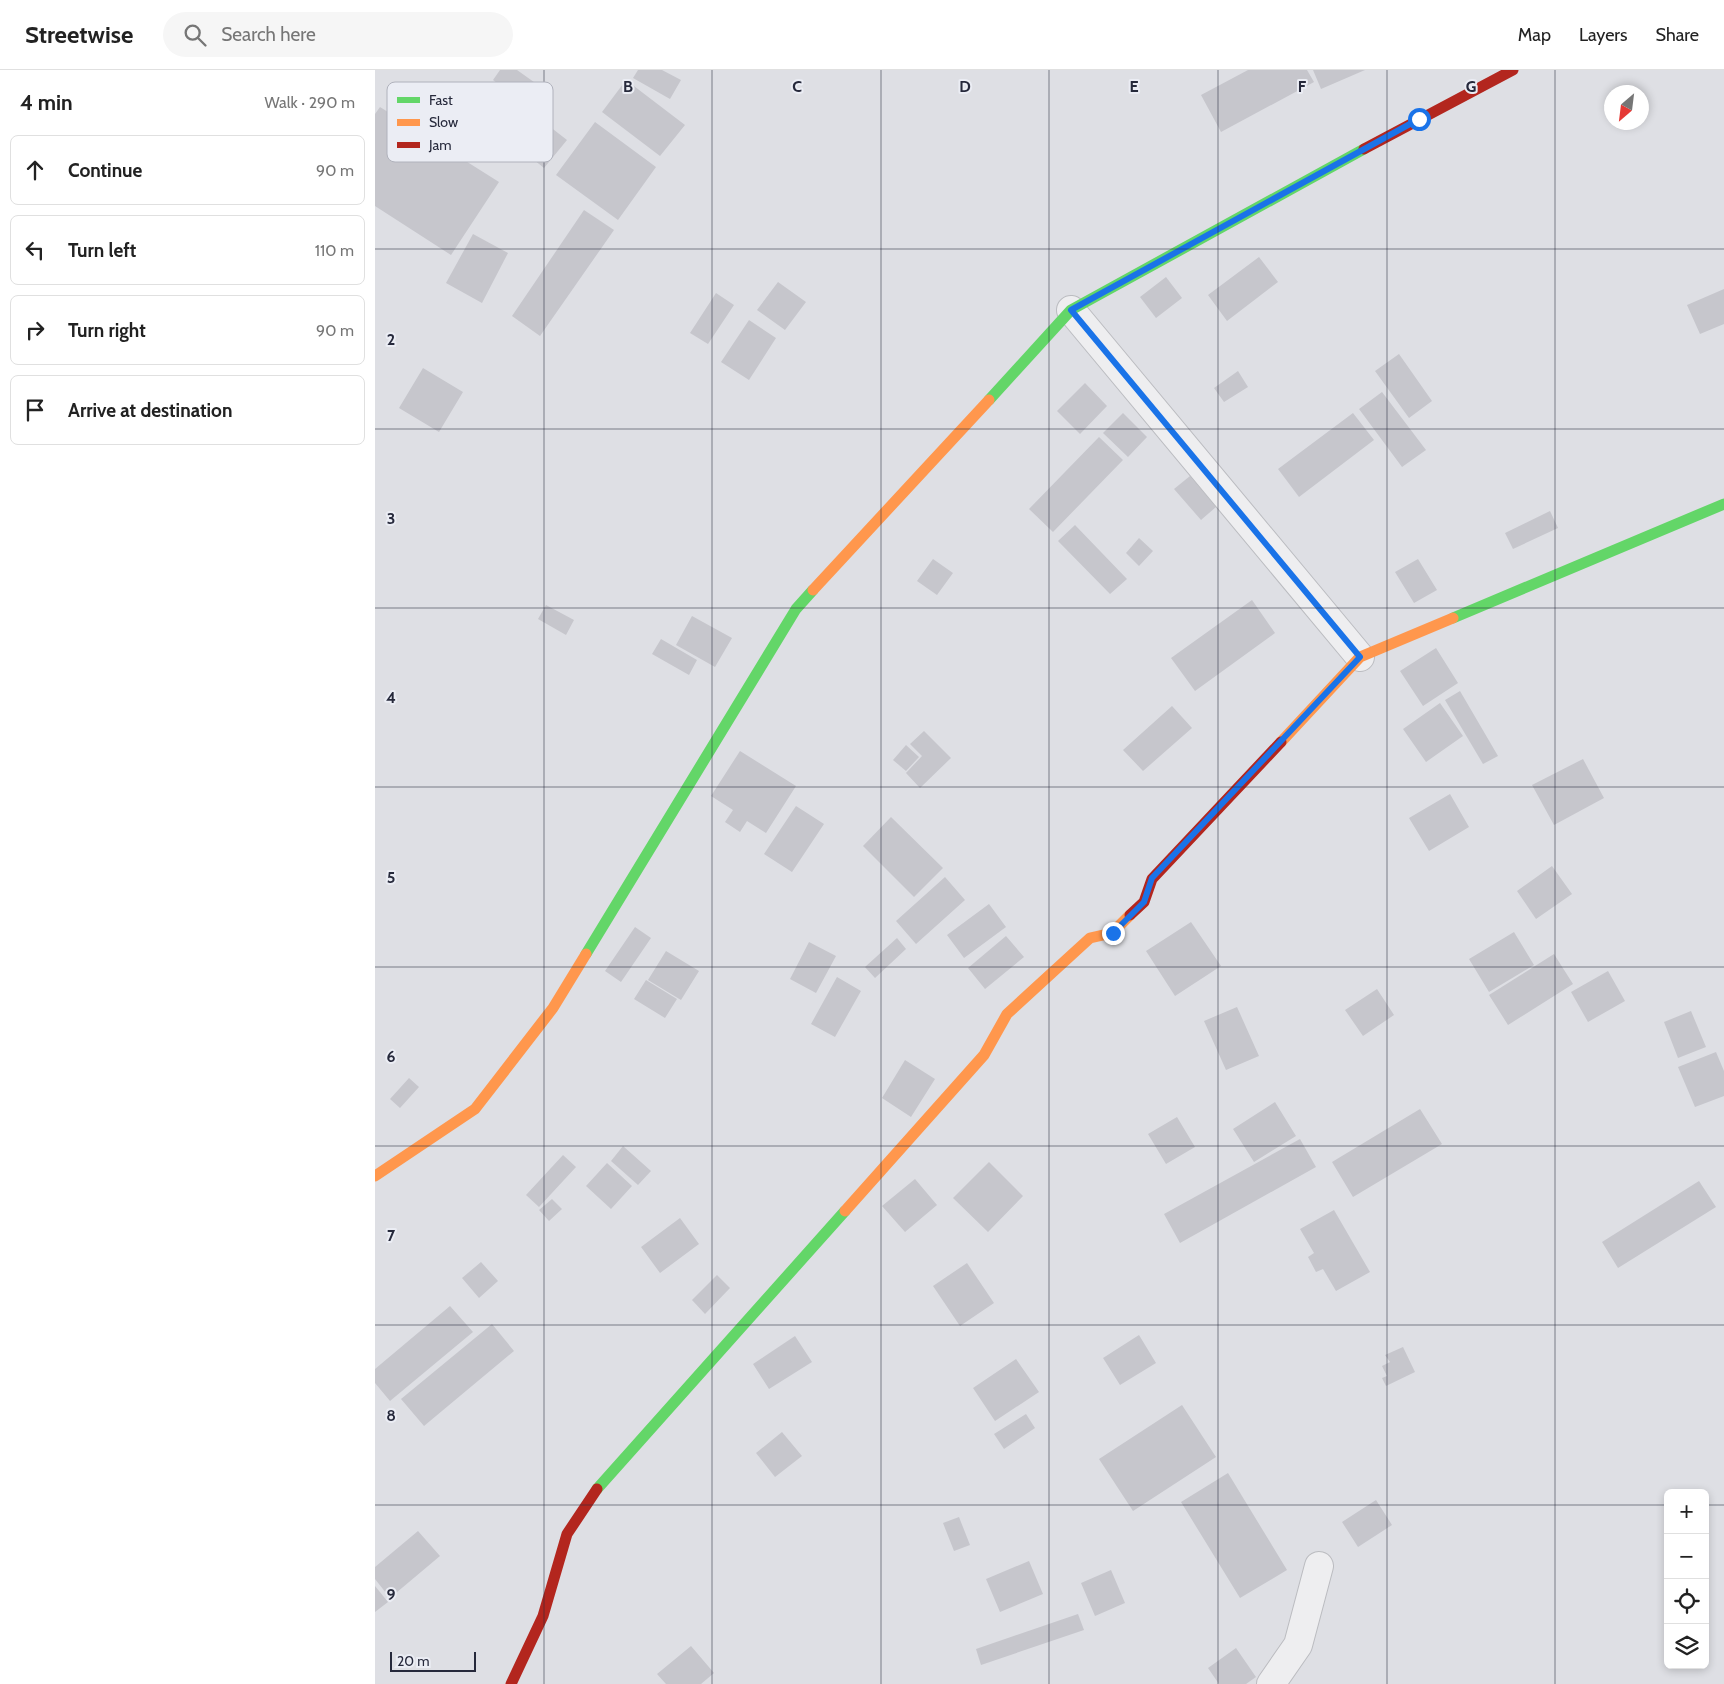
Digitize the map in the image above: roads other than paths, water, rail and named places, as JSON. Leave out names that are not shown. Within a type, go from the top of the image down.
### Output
[{"type":"street","points":[[375,1176],[475,1108],[553,1008],[796,609],[1071,310],[1410,124],[1513,70]]},
{"type":"street","points":[[1071,310],[1360,657]]},
{"type":"street","points":[[511,1684],[543,1616],[567,1534],[598,1487],[984,1055],[1007,1014],[1091,938],[1113,933],[1144,902],[1152,878],[1360,657],[1724,504]]},
{"type":"street","points":[[1271,1684],[1298,1645],[1319,1566]]}]
